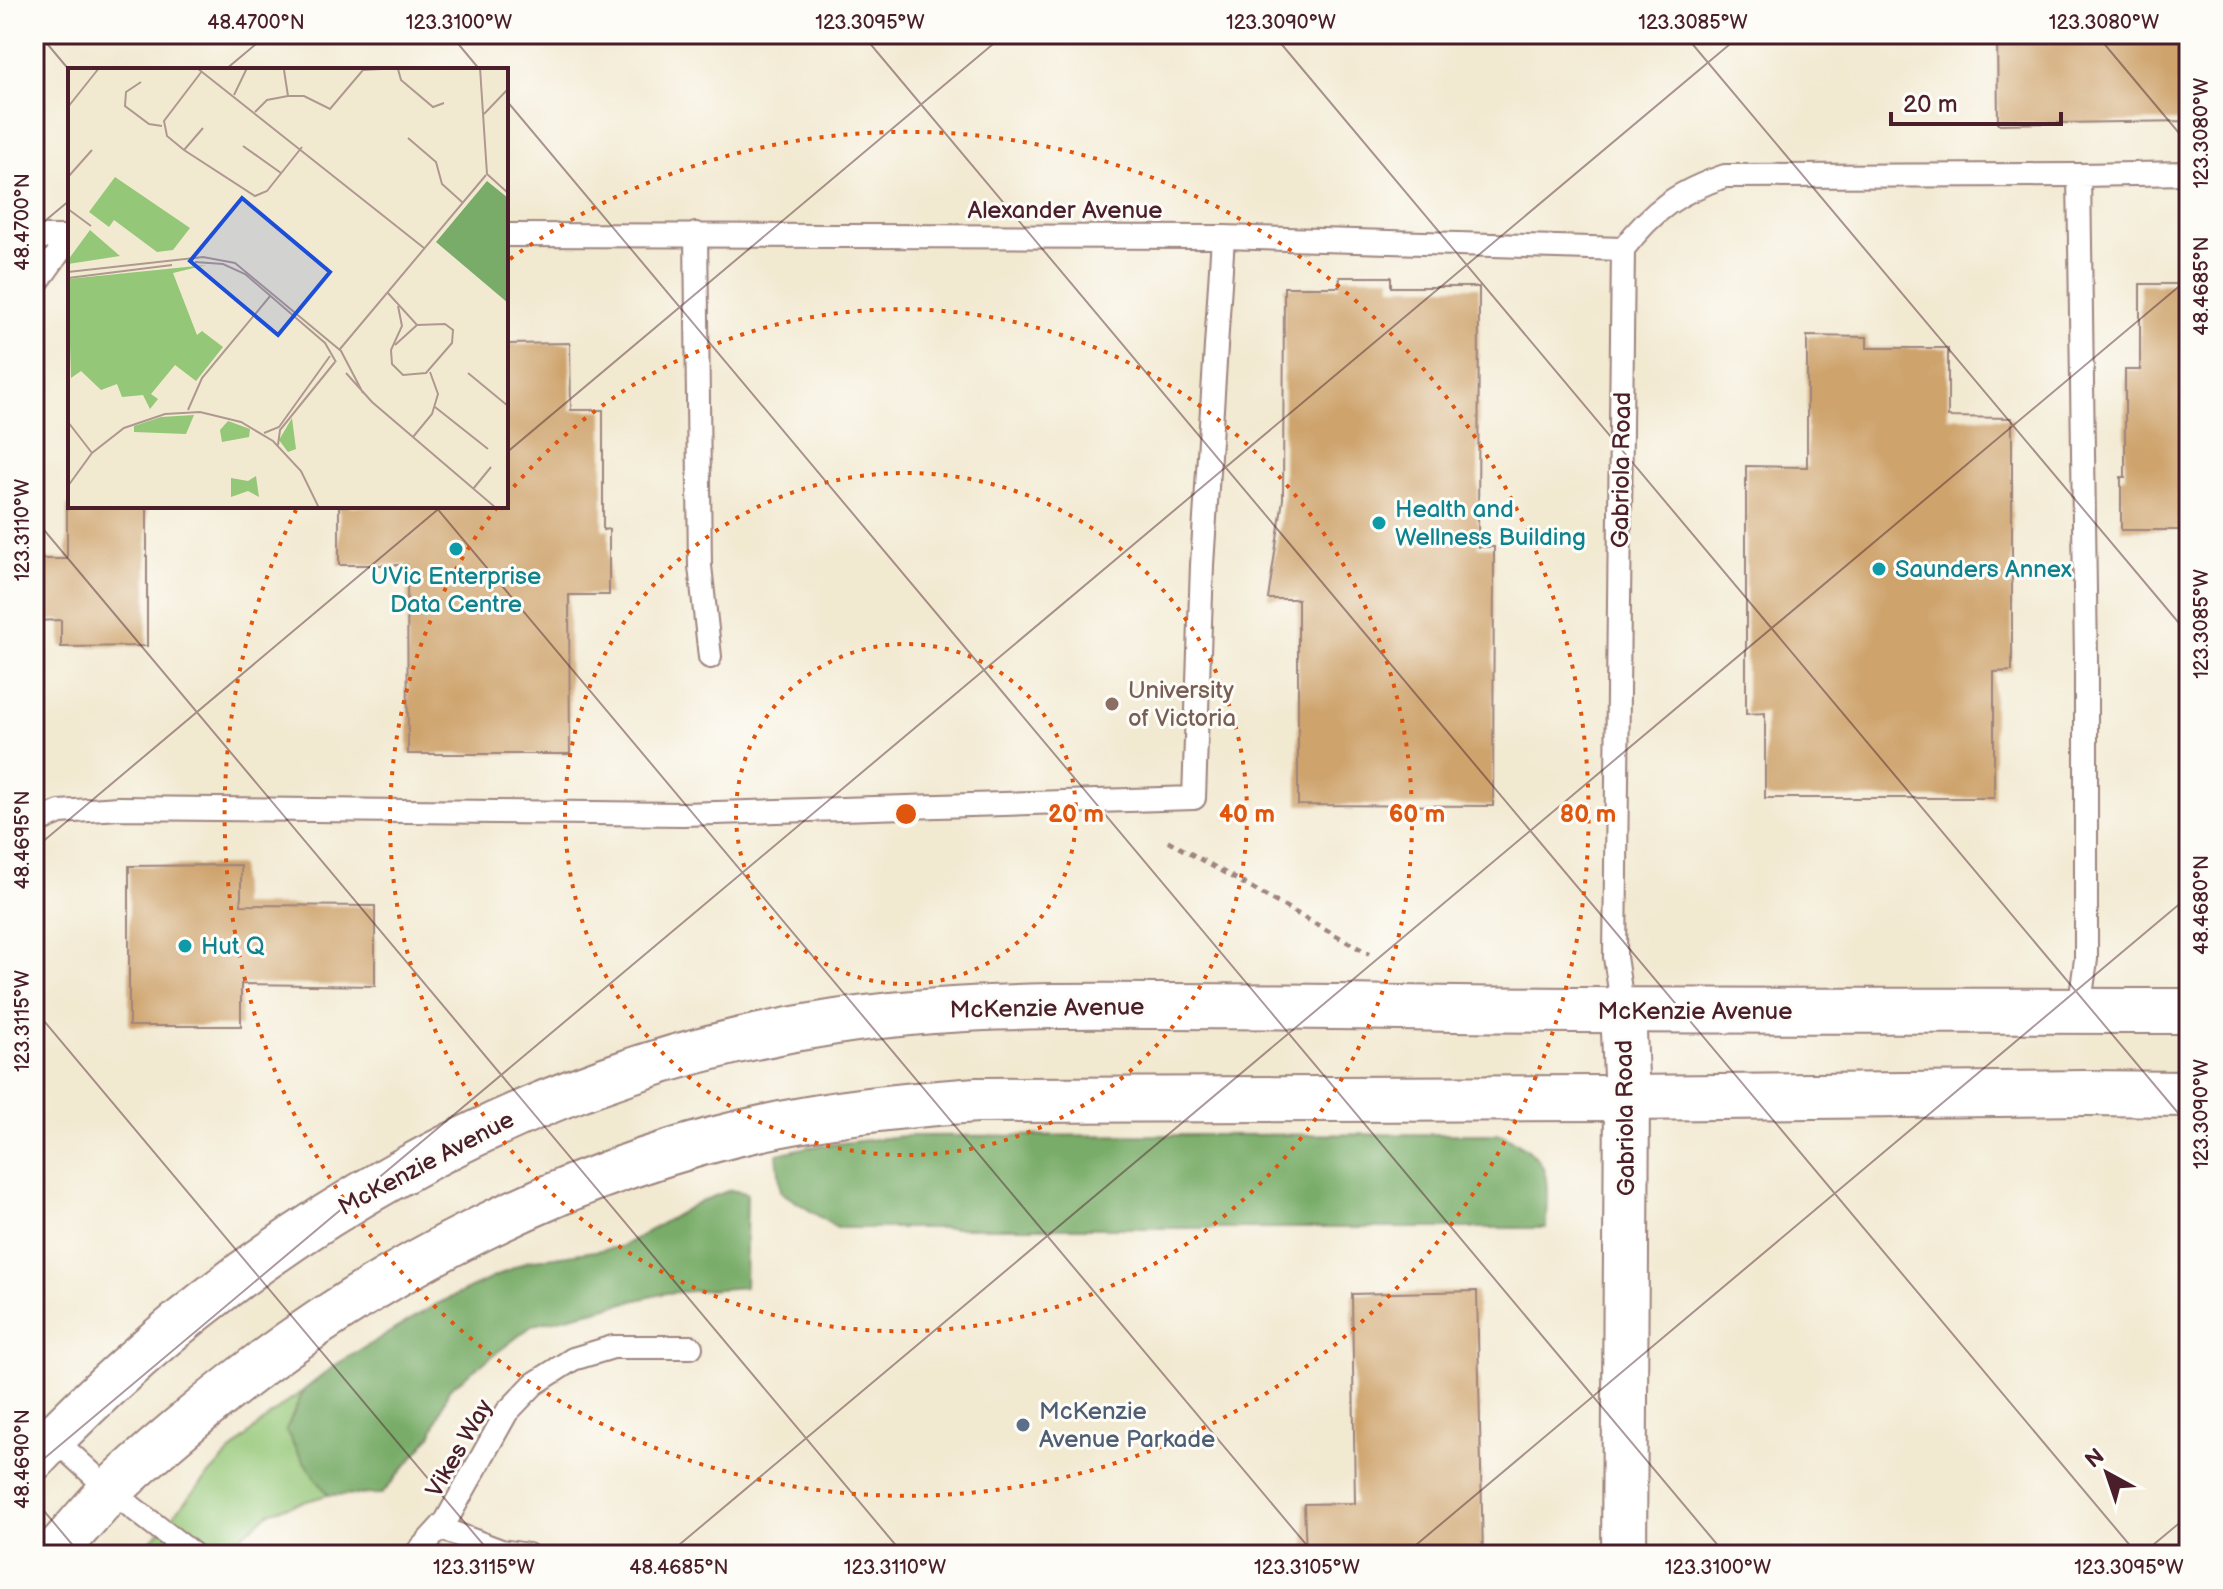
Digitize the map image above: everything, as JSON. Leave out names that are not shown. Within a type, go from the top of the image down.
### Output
[{"type":"main road","name":"McKenzie Avenue","points":[[40,1441],[198,1305],[286,1241],[373,1187],[505,1119],[590,1086],[697,1051],[771,1033],[838,1022],[996,1007],[2189,1011]]},
{"type":"main road","name":"Gabriola Road","points":[[1623,1010],[1627,1098],[1624,1555]]},
{"type":"main road","points":[[53,1555],[111,1491],[227,1389],[349,1303],[472,1233],[528,1206],[596,1179],[719,1139],[806,1119],[887,1107],[977,1100],[2189,1094]]},
{"type":"lane","points":[[1623,249],[1641,225],[1663,204],[1693,187],[1725,176],[2189,173]]},
{"type":"lane","points":[[2079,175],[2086,660],[2086,959],[2079,1011]]},
{"type":"lane","points":[[696,234],[700,566],[710,657]]},
{"type":"lane","name":"Alexander Avenue","points":[[508,235],[1223,237],[1623,249]]},
{"type":"lane","points":[[34,237],[68,237]]},
{"type":"lane","points":[[34,823],[60,812],[119,808],[683,814],[1194,798],[1202,565],[1223,237]]},
{"type":"lane","points":[[34,287],[68,240]]},
{"type":"lane","name":"Gabriola Road","points":[[1623,249],[1615,957],[1623,1010]]},
{"type":"lane","name":"Vikes Way","points":[[415,1555],[440,1528],[461,1497],[507,1412],[534,1384],[573,1359],[613,1347],[691,1347]]},
{"type":"lane","points":[[40,1441],[194,1555]]},
{"type":"lane","points":[[440,1528],[501,1551],[528,1555]]},
{"type":"path","points":[[1168,841],[1373,956]]},
{"type":"green space","points":[[1500,1134],[1530,1152],[1544,1169],[1546,1228],[837,1228],[781,1192],[777,1154],[808,1147],[903,1136]]},
{"type":"green space","points":[[730,1190],[747,1193],[745,1287],[666,1293],[533,1325],[449,1389],[431,1436],[382,1494],[328,1495],[298,1453],[286,1430],[304,1390],[337,1364],[435,1305],[528,1261],[621,1247],[697,1203]]},
{"type":"green space","points":[[304,1390],[286,1431],[328,1495],[272,1511],[217,1555],[138,1555],[237,1446]]},
{"type":"building","points":[[1997,34],[2189,34],[2189,121],[1998,124]]},
{"type":"building","name":"Health and Wellness Building","points":[[1340,277],[1391,277],[1391,287],[1479,287],[1478,547],[1494,547],[1493,806],[1298,805],[1298,599],[1268,599],[1283,499],[1284,287],[1339,287]]},
{"type":"building","points":[[2140,284],[2189,284],[2189,530],[2121,530],[2121,477],[2125,477],[2125,370],[2140,370]]},
{"type":"building","name":"Saunders Annex","points":[[1807,336],[1867,337],[1867,348],[1948,348],[1948,417],[2012,418],[2012,671],[1994,672],[1994,798],[1765,798],[1765,713],[1746,714],[1746,466],[1807,467]]},
{"type":"building","name":"UVic Enterprise Data Centre","points":[[570,343],[571,410],[603,410],[603,530],[609,529],[609,595],[569,595],[570,754],[408,754],[407,565],[339,565],[339,508],[508,508],[508,344]]},
{"type":"building","points":[[67,506],[147,508],[147,646],[61,647],[61,620],[34,621],[34,559],[67,559]]},
{"type":"building","name":"Hut Q","points":[[241,865],[241,905],[375,906],[375,986],[241,984],[241,1026],[129,1026],[129,866]]},
{"type":"building","points":[[1477,1291],[1483,1555],[1306,1555],[1304,1504],[1355,1503],[1352,1294]]},
{"type":"place","name":"Health and Wellness Building","points":[[1379,523]]},
{"type":"place","name":"UVic Enterprise Data Centre","points":[[456,549]]},
{"type":"place","name":"Saunders Annex","points":[[1879,569]]},
{"type":"place","name":"University of Victoria","points":[[1112,704]]},
{"type":"place","name":"Hut Q","points":[[185,946]]},
{"type":"place","name":"McKenzie Avenue Parkade","points":[[1023,1425]]}]
